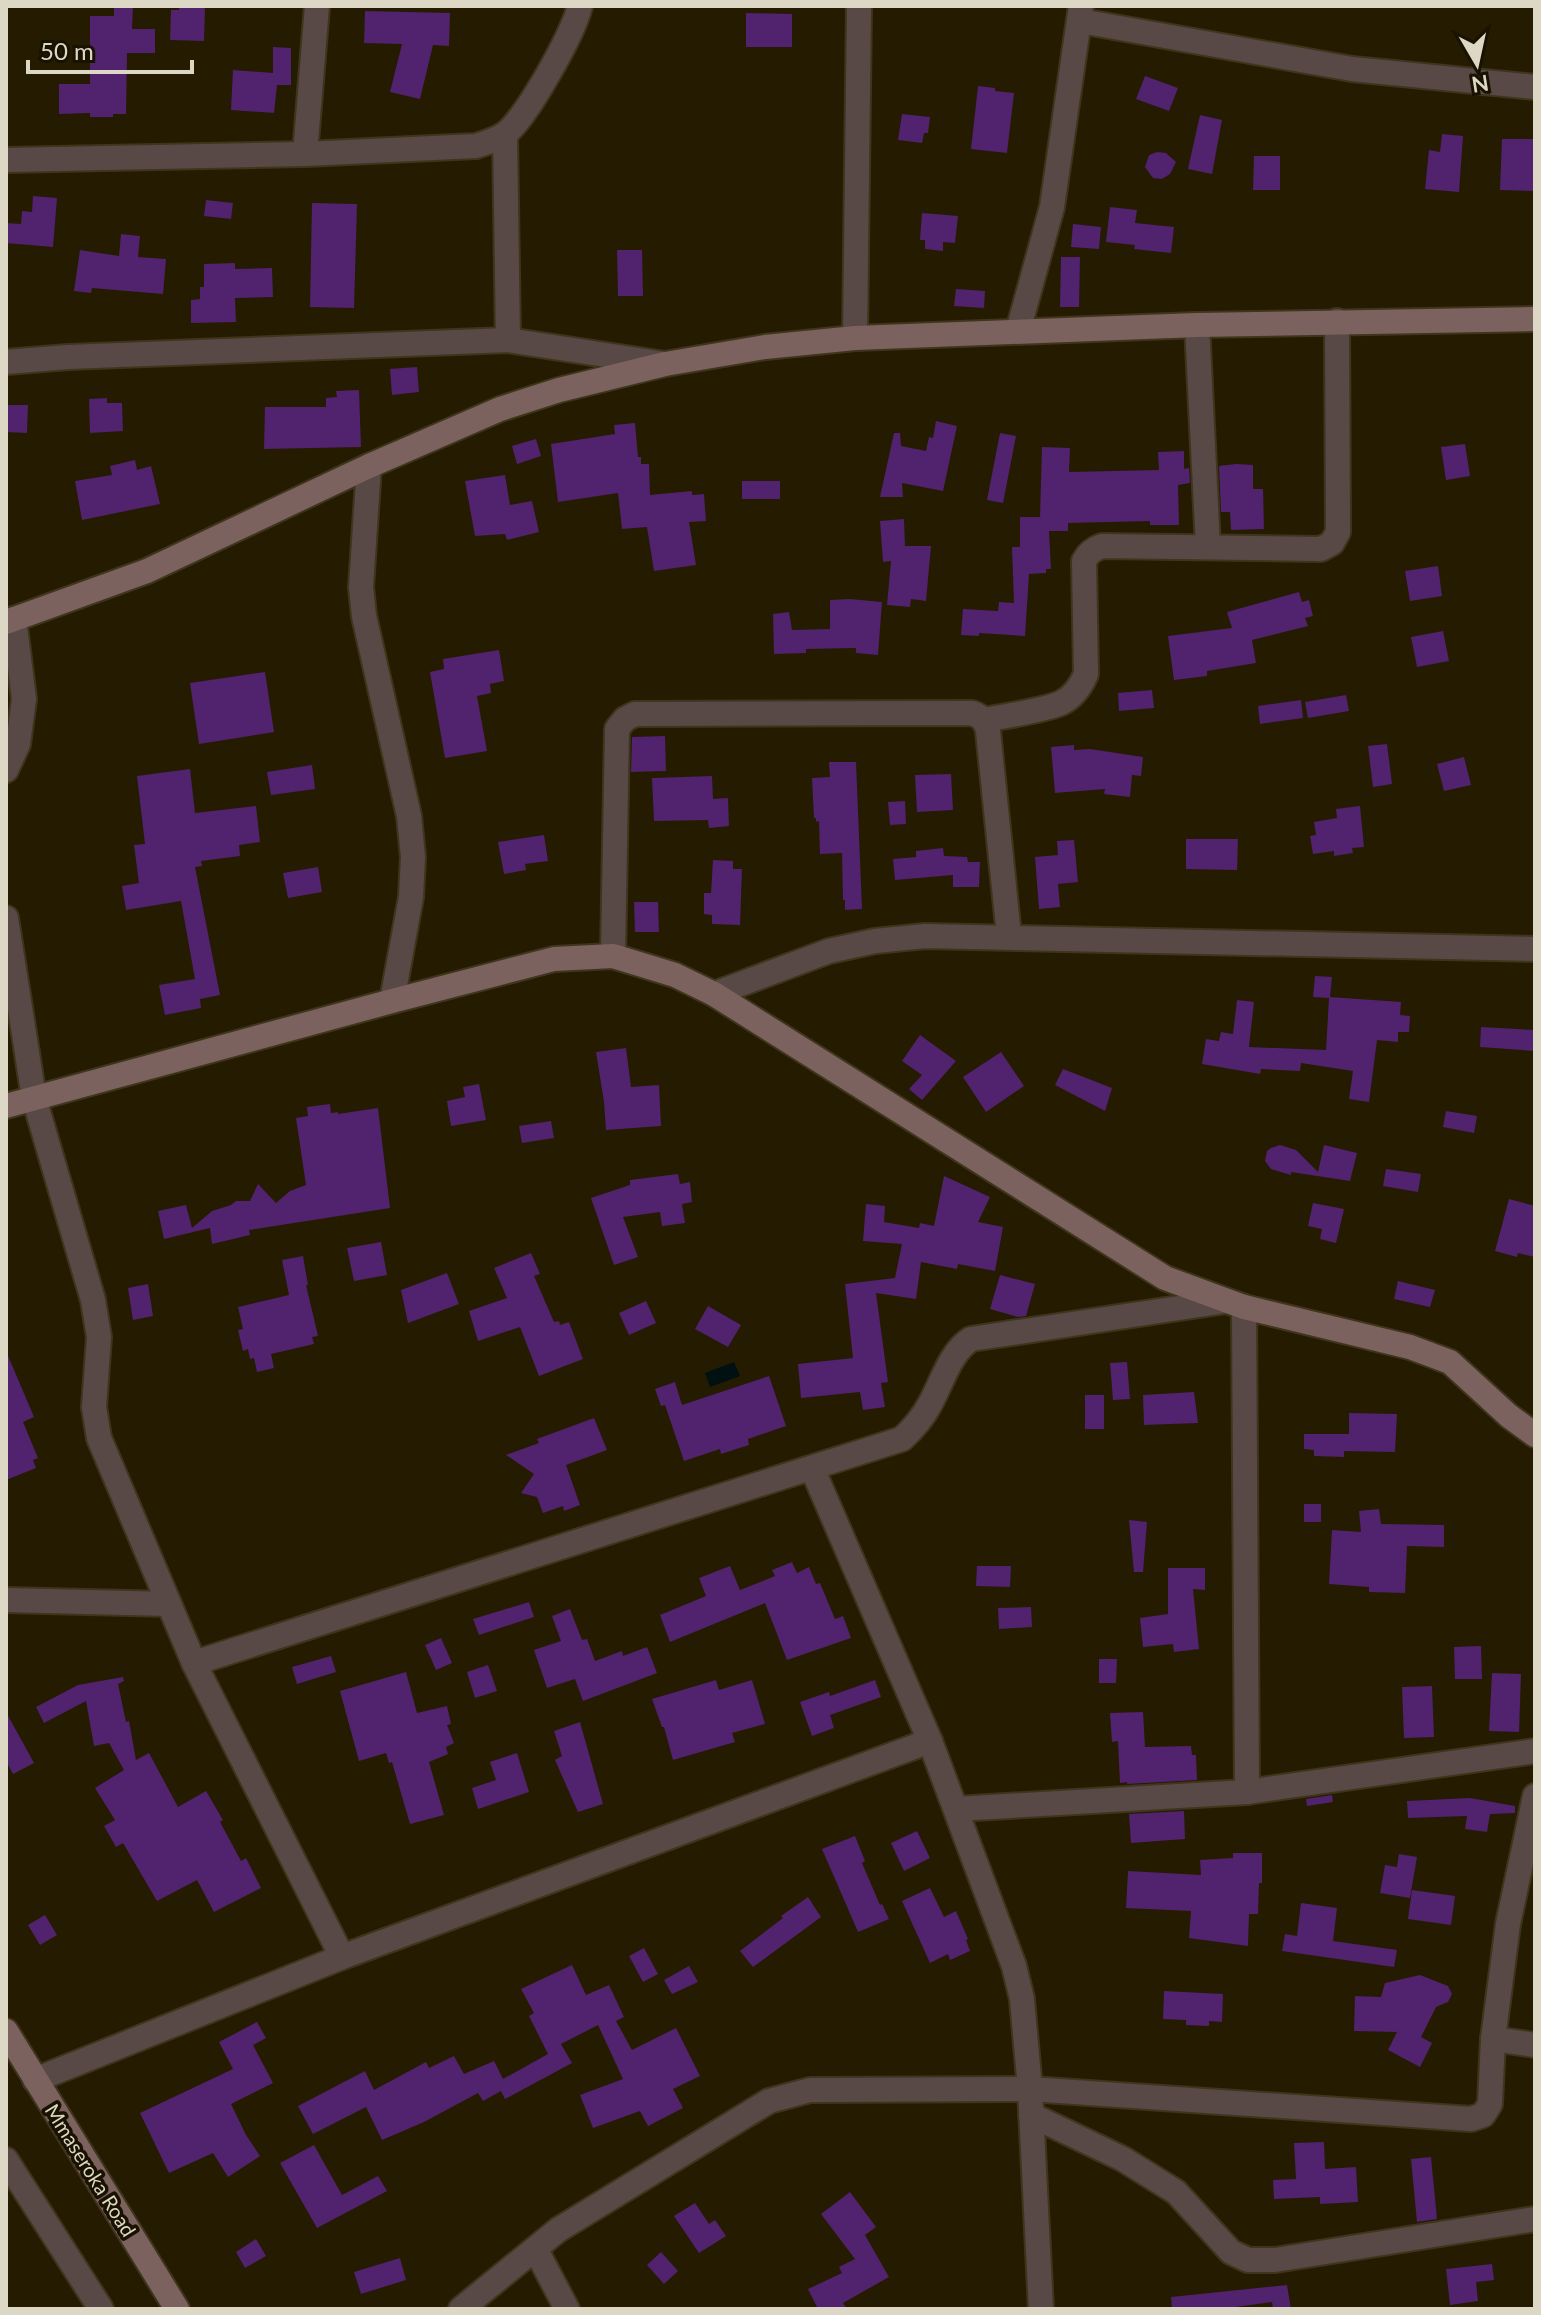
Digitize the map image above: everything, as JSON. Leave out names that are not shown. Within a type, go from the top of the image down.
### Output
[{"type":"street","points":[[305,154],[317,6]]},
{"type":"street","points":[[6,160],[305,154],[476,146],[492,141],[515,125],[565,45],[580,6]]},
{"type":"street","points":[[855,338],[859,6]]},
{"type":"street","points":[[1018,331],[1052,207],[1081,13],[1352,69],[1535,87]]},
{"type":"street","points":[[505,134],[508,340]]},
{"type":"street","points":[[6,770],[18,744],[24,699],[10,621],[147,571],[369,466],[500,409],[559,390],[665,364],[765,347],[855,338],[1337,321],[1535,319]]},
{"type":"street","points":[[984,720],[1060,704],[1077,691],[1086,674],[1084,561],[1090,552],[1102,546],[1321,549],[1332,543],[1338,532],[1337,321]]},
{"type":"street","points":[[1197,325],[1208,547]]},
{"type":"street","points":[[6,362],[508,340],[665,364]]},
{"type":"street","points":[[369,466],[361,587],[364,616],[409,816],[413,857],[411,897],[392,1001]]},
{"type":"street","points":[[613,956],[617,729],[625,719],[635,714],[972,713],[984,720],[988,731],[1009,936]]},
{"type":"street","points":[[6,918],[34,1098],[93,1300],[99,1337],[94,1407],[99,1438],[194,1663],[342,1957]]},
{"type":"street","points":[[714,994],[829,951],[875,941],[925,936],[1535,949]]},
{"type":"street","points":[[6,1106],[554,959],[613,956],[675,975],[714,994],[1165,1278],[1235,1304],[1410,1347],[1450,1362],[1509,1416],[1535,1435]]},
{"type":"street","points":[[194,1663],[902,1439],[915,1427],[930,1405],[957,1351],[971,1339],[1235,1304]]},
{"type":"street","points":[[1235,1304],[1247,1792]]},
{"type":"street","points":[[812,1468],[930,1741],[1014,1966],[1022,1999],[1030,2089],[1041,2309]]},
{"type":"street","points":[[6,1600],[169,1604]]},
{"type":"street","points":[[35,2080],[342,1957],[930,1741]]},
{"type":"street","points":[[956,1809],[1247,1792],[1535,1751]]},
{"type":"street","points":[[461,2309],[558,2230],[769,2101],[788,2094],[810,2090],[1030,2089],[1471,2119],[1483,2115],[1490,2104],[1493,2039],[1508,1924],[1530,1846],[1535,1796]]},
{"type":"street","name":"Mmaseroka Road","points":[[6,2031],[177,2309]]},
{"type":"street","points":[[1493,2039],[1535,2045]]},
{"type":"street","points":[[1031,2115],[1123,2159],[1176,2192],[1231,2252],[1248,2260],[1275,2260],[1535,2219]]},
{"type":"street","points":[[6,2160],[101,2309]]},
{"type":"street","points":[[536,2250],[567,2309]]},
{"type":"shaded area","points":[[734,1362],[740,1376],[710,1387],[705,1373]]},
{"type":"building","points":[[114,6],[133,6],[132,29],[155,29],[155,53],[127,53],[126,114],[90,117],[90,113],[59,114],[59,84],[90,84],[90,16],[114,16]]},
{"type":"building","points":[[179,6],[205,7],[204,41],[170,40],[171,10],[179,10]]},
{"type":"building","points":[[365,11],[450,13],[449,46],[433,45],[420,99],[390,92],[402,44],[364,43]]},
{"type":"building","points":[[746,13],[792,14],[792,47],[746,47]]},
{"type":"building","points":[[273,47],[291,48],[291,85],[277,85],[274,113],[231,110],[233,70],[273,73]]},
{"type":"building","points":[[1145,76],[1178,88],[1169,111],[1136,99]]},
{"type":"building","points":[[978,86],[1014,93],[1007,153],[971,149]]},
{"type":"building","points":[[902,114],[930,117],[928,133],[924,133],[922,143],[898,140]]},
{"type":"building","points":[[1200,115],[1222,120],[1212,174],[1188,169]]},
{"type":"building","points":[[1442,134],[1463,136],[1459,192],[1425,189],[1429,150],[1440,152]]},
{"type":"building","points":[[1502,139],[1535,139],[1535,191],[1500,190]]},
{"type":"building","points":[[1166,153],[1176,162],[1170,174],[1162,179],[1153,178],[1145,167],[1149,155]]},
{"type":"building","points":[[1254,156],[1280,156],[1280,190],[1253,190]]},
{"type":"building","points":[[33,196],[57,198],[53,247],[6,243],[6,223],[21,224],[22,211],[32,212]]},
{"type":"building","points":[[206,200],[233,203],[231,219],[204,216]]},
{"type":"building","points":[[312,203],[357,204],[354,308],[310,307]]},
{"type":"building","points":[[1110,207],[1137,210],[1135,223],[1174,227],[1171,253],[1106,242]]},
{"type":"building","points":[[922,213],[958,216],[955,243],[943,242],[943,251],[925,249],[925,240],[920,240]]},
{"type":"building","points":[[1073,224],[1101,227],[1099,249],[1071,247]]},
{"type":"building","points":[[121,234],[140,236],[138,257],[166,259],[163,294],[92,288],[91,293],[74,291],[80,250],[119,256]]},
{"type":"building","points":[[617,250],[642,250],[643,296],[618,296]]},
{"type":"building","points":[[1061,257],[1080,257],[1079,307],[1060,307]]},
{"type":"building","points":[[235,263],[235,269],[272,268],[273,297],[235,298],[236,322],[191,323],[191,300],[200,299],[200,287],[204,287],[204,264]]},
{"type":"building","points":[[956,289],[985,291],[984,308],[954,306]]},
{"type":"building","points":[[417,367],[419,392],[392,395],[390,369]]},
{"type":"building","points":[[359,390],[361,447],[264,449],[265,407],[326,407],[326,398],[337,397],[336,391]]},
{"type":"building","points":[[107,398],[107,403],[122,403],[123,431],[90,433],[89,399]]},
{"type":"building","points":[[6,405],[28,405],[27,433],[6,432]]},
{"type":"building","points":[[936,421],[957,426],[943,491],[902,483],[903,497],[880,497],[894,433],[900,433],[901,446],[926,451],[929,437],[933,438]]},
{"type":"building","points":[[635,423],[638,457],[641,457],[641,464],[649,464],[650,495],[692,491],[692,495],[704,494],[706,521],[689,522],[696,565],[654,571],[647,527],[622,529],[618,493],[558,502],[551,444],[615,434],[614,425]]},
{"type":"building","points":[[1000,433],[1016,436],[1003,503],[987,500]]},
{"type":"building","points":[[536,439],[541,456],[517,464],[512,446]]},
{"type":"building","points":[[1465,444],[1470,476],[1446,480],[1441,447]]},
{"type":"building","points":[[1042,447],[1070,448],[1069,472],[1159,470],[1158,452],[1184,451],[1184,469],[1189,468],[1190,483],[1178,485],[1179,525],[1150,525],[1150,521],[1068,523],[1068,531],[1049,531],[1051,569],[1046,569],[1046,573],[1029,574],[1025,636],[961,635],[963,609],[998,611],[999,602],[1014,603],[1012,547],[1020,547],[1020,517],[1040,517]]},
{"type":"building","points":[[135,460],[137,470],[151,466],[160,504],[82,520],[75,481],[112,475],[110,466]]},
{"type":"building","points":[[1253,465],[1253,489],[1263,489],[1264,529],[1231,530],[1230,512],[1221,512],[1219,466]]},
{"type":"building","points":[[505,475],[510,505],[532,501],[539,532],[507,540],[505,534],[475,536],[465,481]]},
{"type":"building","points":[[742,481],[780,481],[780,499],[742,499]]},
{"type":"building","points":[[904,519],[905,546],[931,546],[926,601],[911,599],[910,607],[887,605],[891,561],[883,562],[880,521]]},
{"type":"building","points":[[1438,566],[1442,596],[1410,601],[1405,571]]},
{"type":"building","points":[[1299,592],[1302,602],[1309,600],[1313,616],[1305,618],[1308,626],[1252,640],[1256,663],[1207,671],[1207,676],[1174,680],[1168,636],[1232,628],[1227,612]]},
{"type":"building","points":[[830,600],[882,602],[878,655],[856,653],[856,648],[806,649],[806,653],[774,654],[773,614],[789,612],[792,630],[830,629]]},
{"type":"building","points":[[1443,631],[1449,661],[1417,667],[1411,637]]},
{"type":"building","points":[[499,650],[504,681],[490,684],[491,693],[477,696],[487,751],[445,758],[430,672],[444,669],[443,659]]},
{"type":"building","points":[[265,672],[274,732],[199,744],[190,683]]},
{"type":"building","points":[[1152,690],[1154,708],[1119,711],[1118,693]]},
{"type":"building","points":[[1346,695],[1349,711],[1308,718],[1305,702]]},
{"type":"building","points":[[1301,700],[1303,718],[1260,724],[1258,706]]},
{"type":"building","points":[[665,736],[666,771],[631,772],[632,737]]},
{"type":"building","points":[[1387,744],[1392,784],[1373,787],[1368,746]]},
{"type":"building","points":[[1074,745],[1074,750],[1090,749],[1143,757],[1141,776],[1132,775],[1130,797],[1104,794],[1105,789],[1055,793],[1051,747]]},
{"type":"building","points":[[1464,757],[1471,785],[1444,791],[1437,764]]},
{"type":"building","points":[[829,762],[856,762],[862,909],[845,910],[842,853],[820,854],[819,821],[816,822],[814,818],[812,778],[830,777]]},
{"type":"building","points":[[312,765],[315,789],[271,795],[267,772]]},
{"type":"building","points":[[190,769],[195,813],[256,806],[260,842],[239,845],[240,856],[201,861],[202,866],[195,867],[220,995],[200,999],[201,1008],[165,1015],[159,985],[195,979],[181,901],[126,910],[122,886],[139,883],[134,845],[145,844],[137,776]]},
{"type":"building","points":[[951,774],[953,810],[917,812],[915,775]]},
{"type":"building","points":[[712,776],[713,799],[728,798],[729,826],[709,828],[708,820],[654,821],[652,778]]},
{"type":"building","points":[[905,801],[906,824],[890,825],[888,802]]},
{"type":"building","points":[[1360,806],[1364,847],[1352,848],[1353,853],[1334,856],[1334,851],[1313,854],[1310,836],[1316,835],[1314,822],[1337,818],[1336,809]]},
{"type":"building","points":[[544,835],[548,861],[525,864],[526,870],[504,874],[498,842]]},
{"type":"building","points":[[1186,839],[1238,839],[1237,870],[1186,869]]},
{"type":"building","points":[[1074,840],[1078,882],[1058,884],[1060,907],[1039,909],[1035,857],[1058,855],[1057,841]]},
{"type":"building","points":[[943,848],[944,856],[967,857],[968,862],[980,862],[979,887],[953,887],[953,875],[895,880],[893,859],[916,857],[916,851]]},
{"type":"building","points":[[713,860],[733,861],[733,869],[742,869],[740,925],[712,924],[712,915],[704,914],[704,893],[711,893]]},
{"type":"building","points":[[318,867],[322,892],[288,898],[283,873]]},
{"type":"building","points":[[634,902],[658,902],[659,932],[635,932]]},
{"type":"building","points":[[1315,976],[1332,977],[1330,997],[1401,1002],[1400,1015],[1410,1016],[1409,1032],[1398,1032],[1398,1042],[1377,1040],[1369,1102],[1349,1099],[1353,1071],[1301,1063],[1300,1071],[1261,1069],[1260,1074],[1202,1064],[1206,1039],[1219,1041],[1221,1032],[1233,1034],[1237,1000],[1254,1002],[1249,1047],[1326,1050],[1329,998],[1313,997]]},
{"type":"building","points":[[1481,1027],[1535,1030],[1535,1051],[1480,1047]]},
{"type":"building","points":[[920,1035],[956,1061],[922,1100],[909,1089],[922,1075],[902,1061]]},
{"type":"building","points":[[626,1048],[631,1087],[659,1085],[661,1126],[606,1130],[596,1052]]},
{"type":"building","points":[[1001,1052],[1024,1086],[986,1112],[963,1077]]},
{"type":"building","points":[[1063,1069],[1112,1088],[1105,1111],[1055,1085]]},
{"type":"building","points":[[479,1084],[486,1120],[451,1126],[447,1101],[465,1097],[463,1087]]},
{"type":"building","points":[[330,1104],[331,1113],[338,1114],[378,1108],[390,1208],[249,1230],[250,1235],[212,1244],[210,1228],[164,1239],[158,1211],[186,1205],[192,1228],[212,1211],[236,1201],[250,1201],[258,1184],[276,1203],[290,1191],[306,1185],[296,1118],[308,1116],[307,1107]]},
{"type":"building","points":[[1446,1111],[1477,1116],[1474,1133],[1443,1127]]},
{"type":"building","points":[[551,1121],[554,1138],[522,1143],[519,1126]]},
{"type":"building","points":[[1280,1145],[1296,1150],[1318,1172],[1324,1145],[1357,1153],[1350,1181],[1291,1172],[1291,1175],[1271,1169],[1265,1161],[1267,1151]]},
{"type":"building","points":[[1386,1169],[1421,1174],[1418,1192],[1383,1186]]},
{"type":"building","points":[[678,1174],[680,1184],[690,1182],[692,1202],[682,1204],[685,1223],[662,1226],[660,1212],[623,1217],[638,1257],[614,1265],[591,1198],[630,1185],[630,1180]]},
{"type":"building","points":[[944,1176],[990,1197],[978,1222],[1003,1227],[995,1271],[958,1264],[957,1269],[921,1262],[916,1299],[876,1293],[888,1382],[881,1383],[885,1407],[863,1410],[860,1392],[801,1398],[798,1364],[853,1358],[845,1284],[895,1278],[902,1244],[863,1241],[866,1204],[885,1206],[884,1222],[919,1228],[920,1223],[934,1226]]},
{"type":"building","points":[[1509,1199],[1535,1206],[1535,1257],[1518,1253],[1517,1257],[1495,1251]]},
{"type":"building","points":[[1313,1203],[1344,1209],[1336,1243],[1320,1239],[1322,1229],[1308,1226]]},
{"type":"building","points":[[381,1242],[387,1275],[354,1281],[347,1248]]},
{"type":"building","points":[[531,1253],[540,1274],[534,1276],[554,1322],[559,1321],[560,1325],[569,1322],[583,1359],[539,1376],[520,1327],[478,1341],[469,1311],[507,1298],[494,1268]]},
{"type":"building","points":[[303,1256],[318,1336],[312,1337],[314,1344],[271,1354],[274,1368],[257,1372],[248,1349],[243,1351],[238,1330],[243,1329],[238,1307],[289,1295],[282,1260]]},
{"type":"building","points":[[447,1273],[459,1304],[408,1323],[401,1290]]},
{"type":"building","points":[[1000,1275],[1035,1284],[1026,1316],[1018,1317],[990,1309]]},
{"type":"building","points":[[1398,1281],[1435,1290],[1430,1307],[1394,1299]]},
{"type":"building","points":[[148,1284],[153,1316],[133,1320],[128,1288]]},
{"type":"building","points":[[646,1301],[656,1323],[629,1335],[619,1313]]},
{"type":"building","points":[[708,1306],[741,1325],[728,1347],[695,1329]]},
{"type":"building","points":[[6,1351],[34,1417],[23,1422],[38,1458],[33,1460],[36,1468],[6,1480]]},
{"type":"building","points":[[1127,1362],[1130,1399],[1113,1400],[1110,1363]]},
{"type":"building","points":[[769,1376],[786,1426],[748,1439],[749,1445],[721,1454],[720,1449],[684,1461],[665,1405],[661,1406],[655,1389],[675,1382],[682,1405]]},
{"type":"building","points":[[1194,1392],[1198,1423],[1144,1425],[1143,1395]]},
{"type":"building","points":[[1085,1395],[1104,1395],[1104,1429],[1085,1429]]},
{"type":"building","points":[[1349,1413],[1397,1414],[1395,1452],[1344,1451],[1344,1457],[1314,1456],[1314,1450],[1304,1449],[1304,1434],[1349,1434]]},
{"type":"building","points":[[594,1418],[607,1450],[566,1465],[580,1505],[564,1511],[563,1506],[543,1513],[537,1497],[521,1493],[534,1474],[506,1455],[539,1443],[537,1439]]},
{"type":"building","points":[[1304,1504],[1321,1504],[1321,1522],[1304,1522]]},
{"type":"building","points":[[1379,1509],[1381,1524],[1444,1525],[1444,1547],[1407,1546],[1405,1593],[1369,1592],[1369,1587],[1329,1584],[1332,1530],[1361,1532],[1359,1511]]},
{"type":"building","points":[[1129,1520],[1147,1522],[1143,1572],[1134,1572]]},
{"type":"building","points":[[792,1562],[797,1573],[809,1567],[816,1584],[820,1583],[835,1619],[843,1616],[851,1638],[787,1660],[765,1603],[670,1642],[660,1615],[706,1596],[699,1578],[730,1566],[740,1590],[775,1576],[772,1570]]},
{"type":"building","points":[[977,1566],[1011,1566],[1010,1587],[976,1586]]},
{"type":"building","points":[[1168,1568],[1205,1568],[1205,1590],[1193,1589],[1199,1649],[1174,1652],[1173,1644],[1143,1647],[1140,1618],[1168,1614]]},
{"type":"building","points":[[529,1602],[534,1617],[479,1635],[473,1619]]},
{"type":"building","points":[[1031,1607],[1032,1627],[999,1629],[998,1608]]},
{"type":"building","points":[[570,1609],[582,1640],[587,1639],[595,1661],[622,1651],[623,1656],[647,1647],[657,1673],[583,1701],[575,1679],[547,1688],[534,1650],[561,1641],[552,1616]]},
{"type":"building","points":[[441,1638],[452,1663],[436,1670],[425,1645]]},
{"type":"building","points":[[1481,1646],[1482,1679],[1455,1679],[1454,1647]]},
{"type":"building","points":[[331,1656],[336,1672],[297,1684],[292,1667]]},
{"type":"building","points":[[1099,1659],[1117,1659],[1116,1683],[1099,1683]]},
{"type":"building","points":[[488,1665],[497,1691],[475,1698],[467,1672]]},
{"type":"building","points":[[406,1672],[417,1713],[447,1706],[451,1724],[447,1725],[454,1743],[446,1747],[448,1754],[429,1762],[444,1815],[410,1824],[392,1762],[389,1763],[386,1753],[359,1761],[340,1691]]},
{"type":"building","points":[[1492,1673],[1521,1674],[1519,1732],[1489,1731]]},
{"type":"building","points":[[123,1677],[124,1681],[118,1684],[136,1760],[149,1753],[178,1807],[206,1791],[241,1861],[246,1858],[261,1888],[214,1912],[197,1880],[157,1901],[123,1843],[116,1847],[104,1826],[115,1820],[95,1788],[124,1770],[109,1743],[94,1746],[86,1701],[44,1723],[36,1707],[78,1685]]},
{"type":"building","points":[[716,1680],[719,1690],[752,1680],[765,1724],[732,1733],[735,1742],[673,1760],[652,1699]]},
{"type":"building","points":[[875,1680],[881,1697],[830,1715],[834,1728],[812,1736],[800,1702],[829,1692],[830,1696]]},
{"type":"building","points":[[1432,1686],[1434,1737],[1404,1738],[1402,1687]]},
{"type":"building","points":[[6,1712],[34,1763],[13,1774],[6,1761]]},
{"type":"building","points":[[1143,1712],[1145,1747],[1191,1746],[1192,1755],[1196,1755],[1197,1780],[1120,1783],[1118,1741],[1112,1742],[1110,1713]]},
{"type":"building","points":[[580,1722],[603,1804],[578,1812],[555,1760],[562,1756],[554,1731]]},
{"type":"building","points":[[517,1753],[529,1792],[478,1809],[472,1788],[496,1780],[490,1762]]},
{"type":"building","points":[[1332,1795],[1333,1802],[1307,1806],[1306,1799]]},
{"type":"building","points":[[1470,1798],[1515,1806],[1515,1813],[1490,1814],[1487,1832],[1465,1829],[1467,1816],[1408,1818],[1407,1801]]},
{"type":"building","points":[[1184,1811],[1185,1839],[1131,1843],[1129,1814]]},
{"type":"building","points":[[917,1831],[930,1858],[904,1871],[891,1843]]},
{"type":"building","points":[[855,1836],[865,1861],[862,1863],[889,1919],[858,1932],[822,1849]]},
{"type":"building","points":[[1233,1853],[1262,1853],[1258,1914],[1249,1914],[1248,1946],[1189,1938],[1191,1911],[1126,1908],[1128,1871],[1201,1875],[1200,1860],[1233,1858]]},
{"type":"building","points":[[1399,1854],[1417,1857],[1410,1898],[1380,1893],[1385,1865],[1397,1867]]},
{"type":"building","points":[[930,1888],[944,1917],[956,1911],[970,1951],[950,1960],[948,1954],[930,1963],[902,1901]]},
{"type":"building","points":[[1412,1890],[1455,1896],[1451,1925],[1408,1919]]},
{"type":"building","points":[[808,1897],[821,1917],[753,1967],[740,1951]]},
{"type":"building","points":[[1301,1903],[1337,1908],[1333,1941],[1397,1950],[1394,1967],[1282,1951],[1285,1934],[1297,1936]]},
{"type":"building","points":[[45,1915],[57,1935],[40,1945],[28,1925]]},
{"type":"building","points":[[644,1948],[658,1974],[643,1982],[629,1956]]},
{"type":"building","points":[[572,1965],[586,1995],[609,1985],[624,2017],[616,2021],[632,2050],[676,2028],[700,2076],[673,2089],[683,2108],[648,2126],[640,2111],[593,2128],[580,2095],[623,2079],[598,2025],[561,2044],[572,2063],[505,2099],[501,2091],[483,2101],[478,2093],[382,2140],[366,2107],[313,2134],[298,2106],[365,2071],[374,2090],[426,2062],[429,2068],[454,2056],[464,2074],[494,2061],[503,2079],[548,2054],[529,2016],[534,2013],[521,1989]]},
{"type":"building","points":[[689,1966],[698,1982],[672,1994],[664,1980]]},
{"type":"building","points":[[1420,1975],[1448,1986],[1452,1994],[1448,2002],[1436,2007],[1421,2037],[1432,2043],[1420,2067],[1388,2050],[1397,2032],[1354,2031],[1355,1996],[1381,1997],[1385,1983]]},
{"type":"building","points":[[1164,1991],[1223,1994],[1222,2022],[1209,2021],[1209,2026],[1186,2025],[1186,2020],[1163,2019]]},
{"type":"building","points":[[257,2022],[266,2038],[253,2045],[273,2083],[231,2104],[260,2156],[228,2177],[213,2153],[169,2173],[140,2113],[233,2069],[219,2042]]},
{"type":"building","points":[[1324,2142],[1325,2169],[1356,2167],[1358,2202],[1320,2204],[1320,2197],[1274,2199],[1273,2180],[1296,2179],[1294,2143]]},
{"type":"building","points":[[314,2145],[342,2195],[378,2176],[387,2191],[317,2228],[280,2163]]},
{"type":"building","points":[[1431,2157],[1437,2219],[1417,2222],[1411,2159]]},
{"type":"building","points":[[850,2192],[876,2227],[865,2235],[889,2277],[843,2303],[847,2309],[818,2309],[808,2289],[842,2273],[839,2267],[855,2259],[821,2214]]},
{"type":"building","points":[[695,2203],[709,2224],[715,2220],[726,2236],[699,2253],[674,2216]]},
{"type":"building","points":[[256,2239],[266,2256],[245,2268],[236,2252]]},
{"type":"building","points":[[661,2252],[678,2271],[664,2284],[647,2265]]},
{"type":"building","points":[[400,2258],[406,2280],[361,2294],[354,2272]]},
{"type":"building","points":[[1492,2264],[1494,2280],[1476,2282],[1478,2301],[1450,2305],[1446,2269]]},
{"type":"building","points":[[1287,2285],[1291,2309],[1273,2309],[1272,2302],[1221,2309],[1172,2309],[1171,2297]]}]
